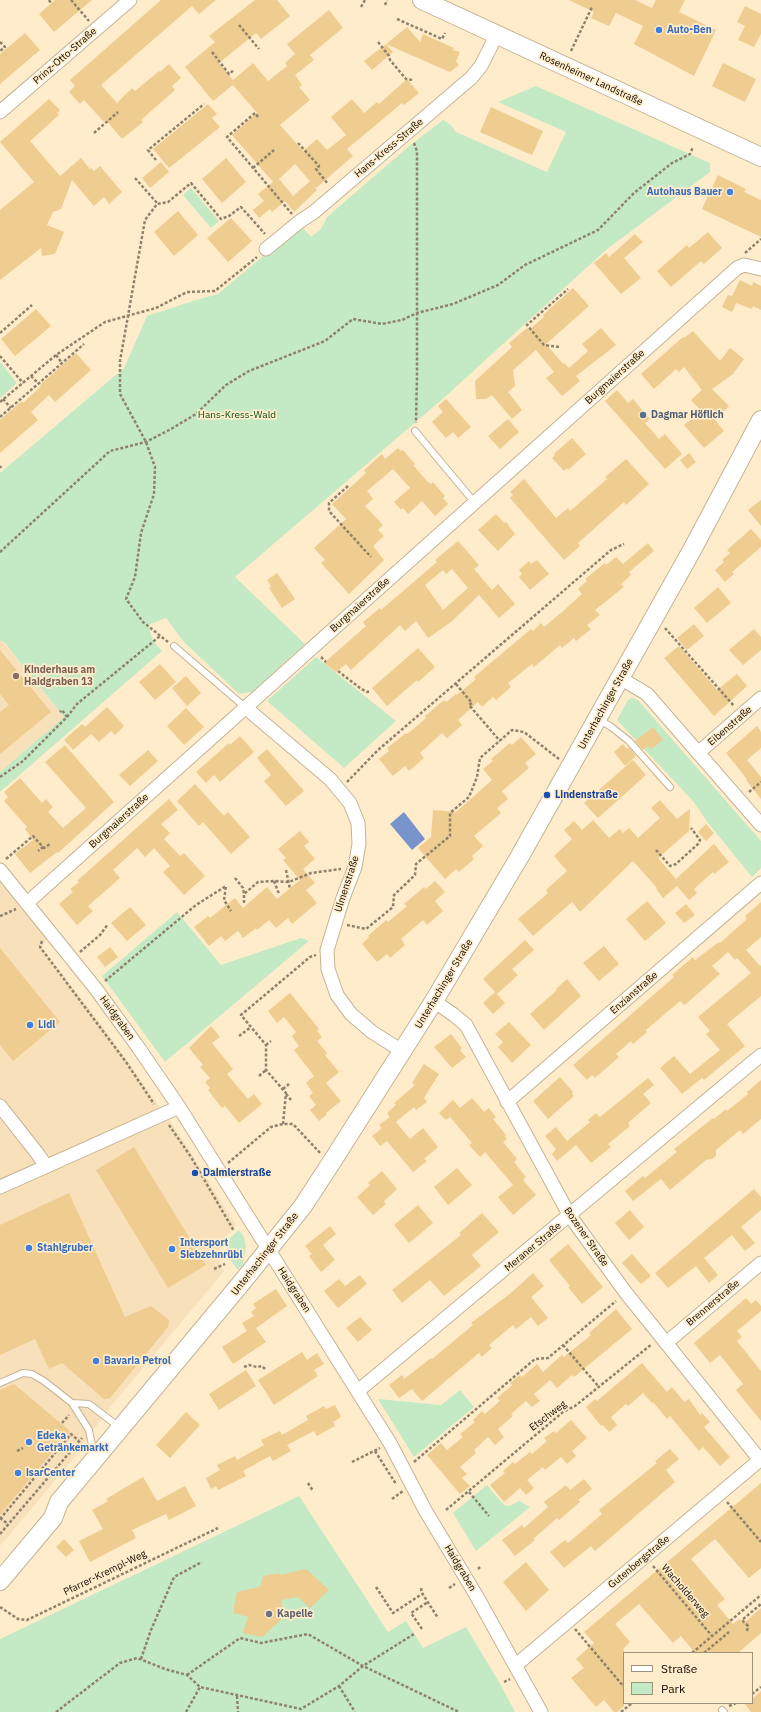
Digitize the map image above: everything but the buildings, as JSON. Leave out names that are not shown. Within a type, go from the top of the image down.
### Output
[{"type":"main road","name":"Rosenheimer Landstraße","points":[[422,0],[761,157]]},
{"type":"main road","name":"Unterhachinger Straße","points":[[0,1581],[53,1518],[59,1502],[303,1206],[434,1002],[598,719],[696,544],[761,420]]},
{"type":"main road","name":"Unterhachinger Straße","points":[[0,1564],[44,1511],[59,1502]]},
{"type":"street","name":"Prinz-Otto-Straße","points":[[0,112],[130,0]]},
{"type":"street","name":"Hans-Kress-Straße","points":[[269,246],[314,212],[471,78],[481,66],[497,34]]},
{"type":"street","name":"Burgmaierstraße","points":[[27,903],[737,268],[744,265],[761,269]]},
{"type":"street","points":[[620,678],[647,694],[761,825]]},
{"type":"street","name":"Eibenstraße","points":[[698,753],[761,698]]},
{"type":"street","name":"Ulmenstraße","points":[[246,708],[330,779],[340,789],[350,803],[358,823],[359,844],[355,866],[338,910],[327,950],[328,968],[337,995],[356,1018],[372,1032],[402,1051]]},
{"type":"street","name":"Haidgraben","points":[[0,870],[96,989],[179,1107],[390,1443],[425,1510],[473,1589],[541,1712]]},
{"type":"street","name":"Enzianstraße","points":[[507,1102],[761,883]]},
{"type":"street","name":"Bozener Straße","points":[[434,1002],[466,1025],[570,1216],[626,1293],[760,1460]]},
{"type":"street","name":"Meraner Straße","points":[[358,1391],[570,1216],[761,1055]]},
{"type":"street","points":[[0,1106],[46,1166]]},
{"type":"street","points":[[0,1187],[179,1107]]},
{"type":"street","name":"Brennerstraße","points":[[663,1340],[761,1263]]},
{"type":"street","name":"Gutenbergstraße","points":[[516,1665],[760,1460]]},
{"type":"lane","points":[[415,431],[475,503]]},
{"type":"lane","points":[[174,646],[246,708]]},
{"type":"lane","points":[[598,719],[610,726],[629,741],[670,787]]},
{"type":"lane","points":[[0,1383],[23,1373],[32,1374],[72,1403],[89,1430],[95,1458]]},
{"type":"lane","points":[[72,1403],[89,1404],[120,1428]]},
{"type":"path","points":[[71,0],[87,19]]},
{"type":"path","points":[[361,7],[365,0]]},
{"type":"path","points":[[385,6],[387,0]]},
{"type":"path","points":[[571,51],[592,7]]},
{"type":"path","points":[[397,18],[442,39],[445,33]]},
{"type":"path","points":[[239,25],[259,49]]},
{"type":"path","points":[[0,42],[4,47],[0,51]]},
{"type":"path","points":[[378,42],[389,56],[390,60],[406,79],[413,80]]},
{"type":"path","points":[[212,52],[229,74],[234,70]]},
{"type":"path","points":[[156,160],[148,150],[204,104]]},
{"type":"path","points":[[94,133],[118,112]]},
{"type":"path","points":[[258,117],[254,113],[227,137],[299,222]]},
{"type":"path","points":[[409,131],[417,151],[415,431]]},
{"type":"path","points":[[298,143],[319,166],[316,169],[336,193]]},
{"type":"path","points":[[0,552],[110,451],[146,442],[171,429],[196,414],[226,385],[249,371],[325,341],[353,319],[382,324],[402,320],[417,313],[452,304],[498,285],[525,265],[598,230],[634,194],[672,163],[690,154],[693,147]]},
{"type":"path","points":[[253,168],[274,150]]},
{"type":"path","points":[[135,178],[157,204]]},
{"type":"path","points":[[0,402],[56,355],[85,334],[105,322],[129,315],[156,308],[187,292],[216,291],[269,246],[242,207],[221,219],[191,183],[168,202],[157,204],[146,220],[129,315],[120,361],[120,394],[146,442],[155,467],[154,494],[142,533],[134,578],[126,598],[143,622],[160,636],[77,704],[67,717],[23,761],[0,776]]},
{"type":"path","points":[[744,253],[761,239]]},
{"type":"path","points":[[558,347],[544,345],[527,325],[568,289]]},
{"type":"path","points":[[0,333],[32,305]]},
{"type":"path","points":[[0,417],[84,344]]},
{"type":"path","points":[[56,355],[62,363]]},
{"type":"path","points":[[1,358],[23,383]]},
{"type":"path","points":[[31,376],[38,383]]},
{"type":"path","points":[[3,399],[10,408]]},
{"type":"path","points":[[348,486],[329,502],[329,511],[371,558]]},
{"type":"path","points":[[340,789],[378,750],[612,550],[624,544]]},
{"type":"path","points":[[666,628],[742,715]]},
{"type":"path","points":[[338,671],[360,688],[367,692],[371,691]]},
{"type":"path","points":[[456,684],[472,703],[470,705],[500,741]]},
{"type":"path","points":[[60,712],[62,710],[67,717]]},
{"type":"path","points":[[346,925],[366,929],[393,907],[394,895],[415,875],[416,864],[450,836],[450,813],[469,797],[477,778],[480,758],[512,730],[524,732],[557,758],[572,765]]},
{"type":"path","points":[[656,850],[670,866],[676,864],[698,844],[700,840],[691,828]]},
{"type":"path","points":[[6,858],[33,836],[43,847]]},
{"type":"path","points":[[38,851],[50,844]]},
{"type":"path","points":[[244,894],[258,882],[289,882],[311,873],[355,866]]},
{"type":"path","points":[[286,870],[290,889]]},
{"type":"path","points":[[235,878],[243,888],[244,903]]},
{"type":"path","points":[[274,881],[279,894]]},
{"type":"path","points":[[96,989],[196,905],[226,886],[224,900],[231,911]]},
{"type":"path","points":[[85,948],[100,935],[108,924]]},
{"type":"path","points":[[43,937],[40,947],[122,1056],[190,1157],[234,1231]]},
{"type":"path","points":[[292,1100],[266,1070],[266,1045],[241,1015],[310,957],[327,950]]},
{"type":"path","points":[[239,1036],[251,1026]]},
{"type":"path","points":[[266,1045],[271,1041]]},
{"type":"path","points":[[259,1076],[266,1070]]},
{"type":"path","points":[[283,1089],[289,1084]]},
{"type":"path","points":[[282,1124],[286,1093]]},
{"type":"path","points":[[219,1171],[271,1127],[282,1124],[293,1124],[318,1153]]},
{"type":"path","points":[[214,1269],[226,1264]]},
{"type":"path","points":[[424,1454],[535,1359],[548,1358],[626,1293]]},
{"type":"path","name":"Etschweg","points":[[446,1510],[563,1412],[575,1406],[599,1386],[663,1340]]},
{"type":"path","points":[[564,1345],[599,1386]]},
{"type":"path","points":[[244,1367],[249,1365],[257,1367],[262,1366],[265,1369]]},
{"type":"path","points":[[0,1534],[89,1430]]},
{"type":"path","points":[[8,1524],[0,1518],[71,1434],[79,1441]]},
{"type":"path","points":[[17,1451],[23,1448]]},
{"type":"path","points":[[352,1462],[375,1451]]},
{"type":"path","points":[[308,1484],[313,1491]]},
{"type":"path","points":[[392,1499],[403,1491]]},
{"type":"path","points":[[469,1492],[489,1516]]},
{"type":"path","points":[[720,1494],[761,1542]]},
{"type":"path","name":"Pfarrer-Krempl-Weg","points":[[0,1607],[18,1619],[27,1620],[218,1528]]},
{"type":"path","name":"Wacholderweg","points":[[645,1557],[712,1636]]},
{"type":"path","points":[[141,1659],[151,1630],[174,1577],[202,1562]]},
{"type":"path","points":[[376,1587],[393,1613],[422,1594]]},
{"type":"path","points":[[421,1588],[422,1594],[438,1618]]},
{"type":"path","points":[[693,1652],[761,1595]]},
{"type":"path","points":[[422,1629],[411,1613],[428,1602]]},
{"type":"path","points":[[752,1602],[757,1608]]},
{"type":"path","points":[[747,1631],[748,1626],[742,1620],[761,1604]]},
{"type":"path","points":[[569,1621],[623,1686]]},
{"type":"path","points":[[705,1652],[729,1632]]},
{"type":"path","points":[[187,1675],[240,1638],[261,1643],[308,1634],[363,1666],[454,1711],[459,1712]]},
{"type":"path","points":[[56,1712],[120,1663],[137,1658],[165,1669],[187,1675],[200,1687],[302,1711],[339,1686],[363,1666],[414,1634]]},
{"type":"path","points":[[339,1686],[355,1712]]},
{"type":"path","points":[[186,1712],[200,1687]]},
{"type":"path","points":[[753,1693],[761,1687]]},
{"type":"path","points":[[237,1696],[238,1712]]},
{"type":"path","points":[[622,1712],[631,1704]]},
{"type":"shaded area","name":"Kinderhaus am Haidgraben 13","points":[[0,641],[2,641],[64,717],[0,772]]},
{"type":"shaded area","points":[[0,882],[46,939],[42,948],[101,1024],[179,1134],[236,1225],[222,1241],[219,1253],[220,1263],[224,1271],[112,1405],[85,1441],[84,1446],[0,1546]]},
{"type":"green space","name":"Hans-Kress-Wald","points":[[536,86],[710,163],[710,172],[606,250],[446,396],[235,577],[305,644],[252,692],[239,694],[183,641],[166,618],[148,625],[153,641],[162,651],[0,792],[0,772],[64,717],[3,641],[0,641],[0,473],[124,368],[147,316],[218,294],[300,225],[311,237],[321,229],[327,217],[408,147],[443,120],[451,125],[456,132],[547,172],[566,132],[498,102]]},
{"type":"green space","points":[[191,188],[219,221],[211,228],[183,195]]},
{"type":"green space","points":[[0,362],[17,383],[0,398]]},
{"type":"green space","points":[[316,657],[396,721],[344,768],[267,701]]},
{"type":"green space","points":[[632,698],[638,700],[761,841],[761,868],[752,877],[708,823],[693,801],[617,720],[628,700]]},
{"type":"green space","points":[[177,912],[221,965],[301,938],[309,941],[165,1062],[102,976]]},
{"type":"green space","points":[[239,1230],[244,1237],[246,1246],[243,1264],[238,1270],[228,1257],[227,1250],[230,1238]]},
{"type":"green space","points":[[460,1390],[474,1407],[414,1457],[378,1399],[441,1405]]},
{"type":"green space","points":[[487,1485],[504,1505],[510,1506],[519,1501],[530,1507],[476,1551],[453,1513]]},
{"type":"green space","points":[[299,1496],[388,1632],[406,1621],[423,1648],[466,1627],[515,1712],[0,1712],[0,1639]]},
{"type":"water","points":[[404,812],[425,839],[412,850],[390,824]]},
{"type":"place","name":"Auto-Ben","points":[[659,30]]},
{"type":"place","name":"Autohaus Bauer","points":[[730,192]]},
{"type":"place","name":"Dagmar Höflich","points":[[643,415]]},
{"type":"place","name":"Kinderhaus am Haidgraben 13","points":[[16,676]]},
{"type":"place","name":"Lindenstraße","points":[[547,795]]},
{"type":"place","name":"Lidl","points":[[30,1025]]},
{"type":"place","name":"Daimlerstraße","points":[[195,1173]]},
{"type":"place","name":"Stahlgruber","points":[[29,1248]]},
{"type":"place","name":"Intersport Siebzehnrübl","points":[[172,1249]]},
{"type":"place","name":"Bavaria Petrol","points":[[96,1361]]},
{"type":"place","name":"Edeka Getränkemarkt","points":[[29,1442]]},
{"type":"place","name":"isarCenter","points":[[18,1473]]},
{"type":"place","name":"Kapelle","points":[[269,1614]]}]
